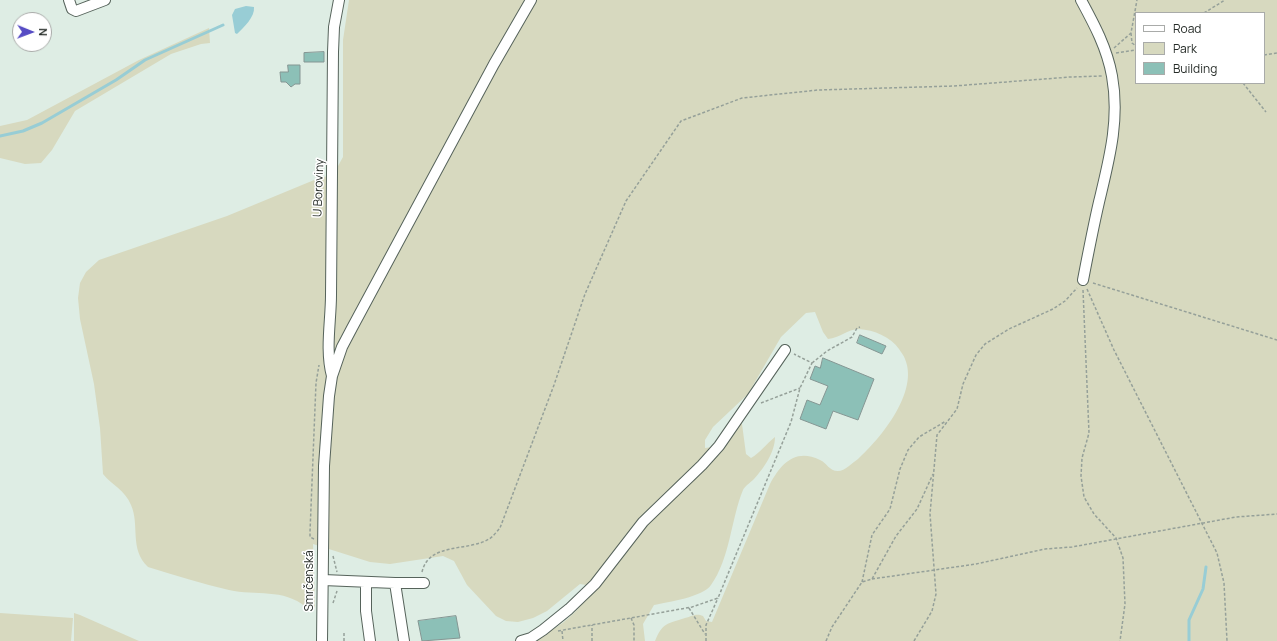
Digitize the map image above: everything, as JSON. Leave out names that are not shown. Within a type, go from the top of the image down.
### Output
[{"type":"street","points":[[69,0],[72,9],[76,11],[105,0]]},
{"type":"street","name":"U Boroviny","points":[[332,376],[329,366],[329,354],[331,302],[333,52],[334,28],[339,0]]},
{"type":"street","points":[[332,376],[342,347],[352,328],[494,64],[531,0]]},
{"type":"street","points":[[1081,0],[1099,32],[1107,55],[1112,76],[1116,124],[1083,280]]},
{"type":"street","points":[[521,641],[531,638],[543,630],[595,584],[642,522],[702,465],[719,446],[785,350]]},
{"type":"street","name":"Smrčenská","points":[[322,641],[323,521],[326,424],[332,376]]},
{"type":"street","points":[[322,580],[366,583],[422,583]]},
{"type":"street","points":[[366,583],[366,611],[370,641]]},
{"type":"street","points":[[395,583],[404,641]]},
{"type":"path","points":[[1135,45],[1132,43],[1131,33],[1137,0]]},
{"type":"path","points":[[1206,12],[1225,0]]},
{"type":"path","points":[[1107,55],[1131,33]]},
{"type":"path","points":[[1107,55],[1135,50]]},
{"type":"path","points":[[1265,55],[1277,53]]},
{"type":"path","points":[[422,583],[423,566],[436,552],[462,547],[489,539],[500,528],[554,385],[585,294],[623,208],[681,121],[742,98],[818,90],[954,86],[1070,77],[1112,76]]},
{"type":"path","points":[[1243,84],[1266,112]]},
{"type":"path","points":[[1083,280],[1277,340]]},
{"type":"path","points":[[914,641],[933,605],[936,594],[930,514],[937,435],[957,409],[963,384],[976,355],[985,344],[998,335],[1052,309],[1065,301],[1083,280]]},
{"type":"path","points":[[1083,280],[1114,350],[1200,523],[1217,553],[1224,583],[1227,641]]},
{"type":"path","points":[[1083,280],[1089,433],[1082,458],[1081,476],[1084,497],[1094,514],[1116,538],[1123,558],[1125,604],[1120,641]]},
{"type":"path","points":[[706,641],[706,625],[791,422],[800,388],[812,363],[827,351],[852,338],[857,328],[860,327]]},
{"type":"path","points":[[785,350],[812,363]]},
{"type":"path","points":[[745,408],[800,388]]},
{"type":"path","points":[[826,641],[832,626],[862,582],[872,535],[890,509],[900,469],[908,450],[919,437],[948,420]]},
{"type":"path","points":[[872,579],[896,536],[916,509],[933,472]]},
{"type":"path","points":[[862,582],[872,579],[1022,555],[1045,549],[1072,547],[1236,517],[1277,514]]},
{"type":"path","points":[[556,631],[689,608],[718,598]]},
{"type":"path","points":[[689,608],[705,634]]},
{"type":"path","points":[[632,618],[634,625],[634,641]]},
{"type":"path","points":[[592,625],[592,641]]},
{"type":"path","points":[[562,630],[563,641]]},
{"type":"path","points":[[344,632],[344,641]]},
{"type":"green space","points":[[349,0],[1277,0],[1277,641],[655,641],[663,627],[674,621],[698,615],[703,616],[706,621],[712,622],[770,484],[784,464],[796,457],[803,456],[820,460],[835,471],[843,470],[858,459],[877,439],[887,427],[902,400],[907,386],[908,372],[905,358],[896,345],[882,335],[859,329],[851,330],[828,339],[823,332],[815,312],[806,313],[781,337],[748,394],[713,427],[705,440],[705,448],[712,447],[727,425],[736,419],[742,424],[746,454],[751,458],[775,437],[775,443],[762,470],[743,490],[722,563],[711,585],[701,593],[693,596],[654,605],[643,624],[645,641],[530,641],[556,628],[577,610],[589,594],[586,585],[580,584],[547,611],[533,618],[518,622],[506,621],[496,616],[467,585],[454,561],[443,556],[390,564],[370,562],[313,544],[315,608],[306,599],[306,607],[288,597],[229,590],[148,567],[142,560],[139,553],[134,513],[131,505],[125,495],[103,474],[100,428],[94,384],[80,319],[78,298],[80,283],[86,272],[99,260],[227,216],[319,178],[333,175],[343,157],[343,40]]},
{"type":"green space","points":[[209,28],[210,43],[201,44],[171,54],[75,111],[52,150],[41,163],[25,164],[0,158],[0,126],[27,120],[139,60]]},
{"type":"green space","points":[[0,613],[73,618],[71,641],[0,641]]},
{"type":"green space","points":[[74,613],[80,615],[139,641],[74,641]]},
{"type":"water","points":[[246,6],[254,7],[254,11],[248,22],[237,34],[235,33],[232,15],[235,9]]},
{"type":"building","points":[[324,52],[324,62],[304,62],[304,53]]},
{"type":"building","points":[[288,65],[300,65],[300,84],[295,84],[291,87],[286,82],[281,82],[280,72],[288,72]]},
{"type":"building","points":[[860,335],[886,346],[882,354],[857,343]]},
{"type":"building","points":[[823,358],[874,379],[858,420],[833,411],[826,429],[800,419],[807,400],[820,405],[828,386],[810,379],[815,366],[820,368]]},
{"type":"building","points":[[456,616],[460,638],[422,641],[418,621]]},
{"type":"waterway","points":[[0,136],[23,131],[42,123],[116,80],[145,60],[223,25]]},
{"type":"waterway","points":[[1189,641],[1189,620],[1203,589],[1206,567]]}]
